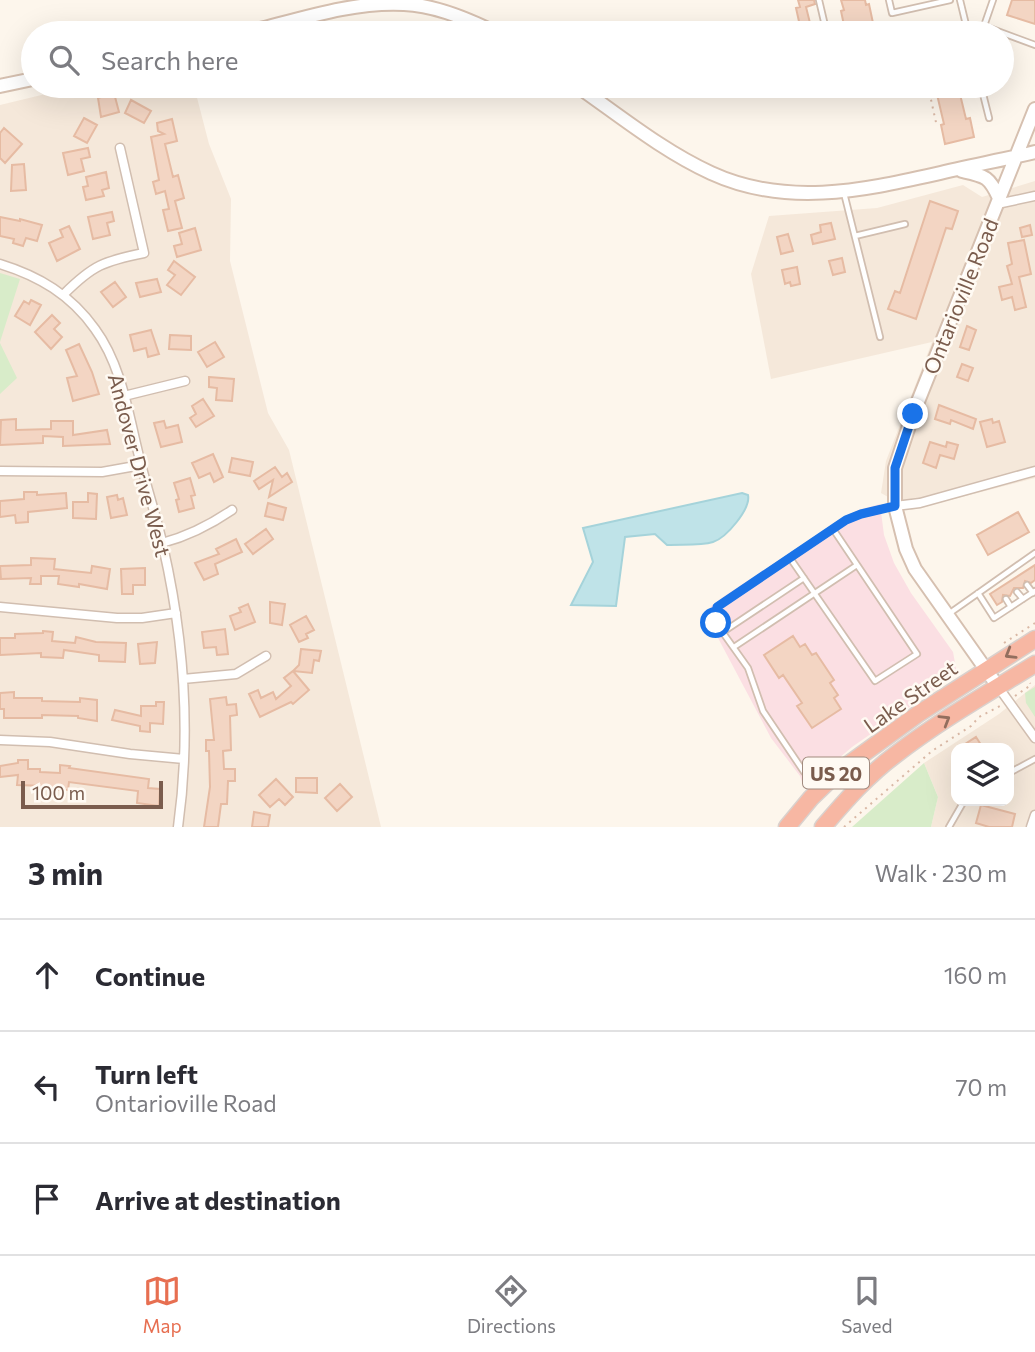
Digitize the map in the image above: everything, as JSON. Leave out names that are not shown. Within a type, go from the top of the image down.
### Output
[{"type":"highway","name":"Lake Street","points":[[788,827],[838,772],[985,669],[1035,639]]},
{"type":"highway","name":"Lake Street","points":[[823,827],[869,777],[894,756],[930,729],[1035,664]]},
{"type":"main road","points":[[296,21],[342,10],[403,4],[470,21]]},
{"type":"main road","points":[[0,86],[21,82]]},
{"type":"main road","points":[[594,98],[681,158],[719,177],[754,188],[802,193],[844,192],[1035,152]]},
{"type":"main road","name":"Ontarioville Road","points":[[999,688],[915,569],[906,549],[895,506],[895,468],[1035,109]]},
{"type":"main road","points":[[955,170],[984,176],[993,183],[998,201]]},
{"type":"street","points":[[64,294],[97,265],[144,253],[120,148]]},
{"type":"street","points":[[998,201],[1035,196]]},
{"type":"street","name":"Andover Drive West","points":[[0,264],[28,274],[64,294],[97,331],[108,352],[124,396],[162,543],[176,613],[183,679],[184,759],[178,827]]},
{"type":"street","points":[[124,396],[185,381]]},
{"type":"street","points":[[0,471],[102,472],[141,465]]},
{"type":"street","points":[[895,506],[920,503],[1035,471]]},
{"type":"street","points":[[162,543],[206,528],[232,510]]},
{"type":"street","points":[[0,607],[117,618],[142,618],[176,613]]},
{"type":"street","points":[[183,679],[236,674],[266,656]]},
{"type":"street","points":[[999,688],[1035,738]]},
{"type":"street","points":[[0,740],[50,741],[130,754],[184,759]]},
{"type":"street","points":[[1031,827],[1035,815]]},
{"type":"lane","points":[[818,0],[824,21]]},
{"type":"lane","points":[[889,0],[892,13],[950,0]]},
{"type":"lane","points":[[960,0],[965,21]]},
{"type":"lane","points":[[987,21],[993,0]]},
{"type":"lane","points":[[1014,37],[1035,45]]},
{"type":"lane","points":[[984,98],[989,118]]},
{"type":"lane","points":[[844,192],[880,337]]},
{"type":"lane","points":[[855,236],[905,224]]},
{"type":"lane","points":[[820,789],[804,772],[763,711],[748,668],[716,623],[717,607],[833,529],[861,514],[895,506]]},
{"type":"lane","points":[[790,558],[874,681],[918,654],[833,529]]},
{"type":"lane","points":[[947,615],[1035,553]]},
{"type":"lane","points":[[1024,560],[1030,568]]},
{"type":"lane","points":[[734,648],[857,565]]},
{"type":"lane","points":[[1015,566],[1020,575]]},
{"type":"lane","points":[[1005,573],[1010,581]]},
{"type":"lane","points":[[723,632],[804,578]]},
{"type":"lane","points":[[994,580],[999,588]]},
{"type":"lane","points":[[978,593],[994,618],[1034,592],[1027,585]]},
{"type":"lane","points":[[1017,592],[1023,600]]},
{"type":"lane","points":[[1006,599],[1011,607]]},
{"type":"lane","points":[[1014,770],[1035,759]]},
{"type":"lane","points":[[949,827],[961,806]]},
{"type":"path","points":[[931,98],[937,127]]},
{"type":"path","points":[[1004,642],[1035,622]]},
{"type":"path","points":[[844,827],[932,751],[971,726],[979,717],[993,711]]},
{"type":"shaded area","points":[[29,98],[197,98],[209,144],[231,199],[230,261],[268,413],[289,450],[381,827],[0,827],[0,105]]},
{"type":"shaded area","points":[[1035,181],[1035,478],[911,510],[881,493],[886,461],[932,342],[771,379],[751,274],[769,216],[877,208],[963,185],[982,197]]},
{"type":"shaded area","points":[[880,504],[884,535],[894,563],[911,593],[953,652],[957,674],[852,747],[804,788],[800,776],[771,738],[709,621],[708,614],[711,606],[723,597],[843,518],[858,510]]},
{"type":"shaded area","points":[[1035,685],[1035,827],[931,827],[938,797],[924,763],[951,745],[951,806],[1014,806],[1014,743],[955,743],[999,714]]},
{"type":"green space","points":[[0,273],[20,279],[0,342]]},
{"type":"green space","points":[[0,343],[17,378],[0,394]]},
{"type":"green space","points":[[1035,687],[1035,717],[1026,703],[1025,693]]},
{"type":"green space","points":[[924,763],[938,797],[931,827],[852,827]]},
{"type":"water","points":[[742,493],[748,495],[748,501],[742,515],[724,535],[713,542],[667,545],[655,534],[625,537],[616,606],[571,605],[593,562],[583,528]]},
{"type":"building","points":[[798,0],[814,0],[815,4],[806,7],[810,21],[799,21],[796,8],[800,7]]},
{"type":"building","points":[[841,0],[865,0],[866,5],[869,4],[873,21],[843,21],[841,11],[844,10]]},
{"type":"building","points":[[1012,0],[1035,0],[1035,24],[1007,15]]},
{"type":"building","points":[[98,98],[115,98],[119,112],[101,117]]},
{"type":"building","points":[[938,98],[961,98],[966,119],[970,118],[974,137],[945,144],[941,125],[944,124]]},
{"type":"building","points":[[131,100],[151,111],[144,123],[125,113]]},
{"type":"building","points":[[84,118],[97,125],[87,143],[74,136]]},
{"type":"building","points":[[172,119],[177,141],[165,144],[173,177],[178,175],[184,198],[175,201],[182,228],[168,231],[163,210],[169,209],[165,191],[156,194],[153,182],[159,180],[151,137],[164,134],[158,131],[157,123]]},
{"type":"building","points":[[4,128],[22,144],[5,163],[0,158],[0,133]]},
{"type":"building","points":[[88,148],[90,157],[81,159],[84,171],[68,175],[63,153]]},
{"type":"building","points":[[24,164],[26,190],[11,191],[12,165]]},
{"type":"building","points":[[106,172],[109,188],[102,190],[104,196],[86,200],[83,187],[88,186],[86,177]]},
{"type":"building","points":[[930,201],[958,211],[952,229],[946,228],[916,319],[888,309],[895,291],[900,293]]},
{"type":"building","points":[[112,212],[114,221],[107,223],[110,235],[93,239],[88,217]]},
{"type":"building","points":[[0,217],[42,225],[37,241],[26,238],[23,246],[13,243],[14,239],[0,236]]},
{"type":"building","points":[[831,223],[835,239],[813,244],[811,235],[821,232],[820,225]]},
{"type":"building","points":[[1030,225],[1032,235],[1022,237],[1020,228]]},
{"type":"building","points":[[69,226],[80,249],[57,261],[49,243],[63,237],[60,230]]},
{"type":"building","points":[[195,228],[201,250],[177,257],[174,246],[182,244],[179,233]]},
{"type":"building","points":[[788,234],[793,251],[781,254],[777,237]]},
{"type":"building","points":[[1024,240],[1031,274],[1019,277],[1026,307],[1015,310],[1012,297],[1002,300],[999,287],[1012,284],[1007,266],[1012,264],[1008,243]]},
{"type":"building","points":[[842,258],[845,272],[833,275],[829,261]]},
{"type":"building","points":[[174,261],[195,277],[181,295],[167,285],[175,275],[168,270]]},
{"type":"building","points":[[797,267],[800,284],[785,284],[782,270]]},
{"type":"building","points":[[157,279],[161,292],[140,297],[136,283]]},
{"type":"building","points":[[115,282],[126,297],[113,307],[101,292]]},
{"type":"building","points":[[31,300],[41,305],[30,325],[15,316],[24,301],[29,304]]},
{"type":"building","points":[[52,315],[60,323],[54,329],[62,337],[51,349],[35,332]]},
{"type":"building","points":[[967,326],[976,330],[969,350],[960,347]]},
{"type":"building","points":[[151,330],[159,354],[148,357],[146,348],[134,351],[130,335]]},
{"type":"building","points":[[170,335],[191,336],[191,350],[169,349]]},
{"type":"building","points":[[215,342],[224,357],[207,367],[198,352]]},
{"type":"building","points":[[79,344],[99,394],[73,401],[67,378],[77,376],[66,350]]},
{"type":"building","points":[[962,364],[973,368],[968,381],[957,377]]},
{"type":"building","points":[[209,377],[234,379],[232,401],[216,400],[217,388],[209,387]]},
{"type":"building","points":[[203,399],[214,416],[196,427],[190,418],[196,414],[192,406]]},
{"type":"building","points":[[939,405],[976,419],[973,429],[951,420],[950,424],[935,419]]},
{"type":"building","points":[[16,419],[16,430],[51,429],[51,421],[73,421],[73,435],[107,430],[110,444],[63,446],[63,437],[43,436],[43,443],[0,445],[1,420]]},
{"type":"building","points":[[992,419],[993,423],[999,421],[1005,442],[987,447],[980,422]]},
{"type":"building","points":[[164,421],[166,428],[178,425],[182,442],[161,447],[154,423]]},
{"type":"building","points":[[930,442],[946,447],[947,442],[958,445],[954,459],[940,455],[936,468],[923,463]]},
{"type":"building","points":[[213,454],[223,477],[214,482],[210,473],[199,478],[192,463]]},
{"type":"building","points":[[232,458],[253,462],[250,476],[229,472]]},
{"type":"building","points":[[275,467],[282,477],[287,473],[292,482],[269,497],[273,480],[259,489],[254,481]]},
{"type":"building","points":[[190,478],[195,495],[191,496],[194,508],[179,512],[176,500],[179,499],[174,483]]},
{"type":"building","points":[[24,492],[37,492],[37,495],[66,493],[67,508],[28,512],[28,522],[16,523],[15,515],[0,517],[0,501],[24,499]]},
{"type":"building","points":[[88,493],[97,494],[96,519],[73,518],[73,502],[88,502]]},
{"type":"building","points":[[117,495],[118,500],[123,498],[127,515],[111,518],[107,497]]},
{"type":"building","points":[[268,503],[286,508],[283,520],[265,516]]},
{"type":"building","points":[[1018,512],[1029,532],[988,555],[977,535]]},
{"type":"building","points":[[266,529],[273,539],[253,554],[245,544]]},
{"type":"building","points":[[236,539],[242,552],[215,564],[218,574],[204,580],[195,563],[219,554],[216,549]]},
{"type":"building","points":[[31,558],[55,559],[54,569],[91,573],[92,566],[110,569],[107,589],[79,584],[79,587],[58,584],[59,576],[41,576],[41,584],[30,584],[31,578],[1,579],[0,566],[31,565]]},
{"type":"building","points":[[1035,565],[1035,580],[1031,583],[1025,581],[1023,588],[1014,588],[1010,596],[1003,595],[1002,602],[997,605],[990,594]]},
{"type":"building","points":[[145,568],[145,585],[133,585],[133,594],[122,594],[121,569]]},
{"type":"building","points":[[270,602],[285,604],[282,625],[270,623]]},
{"type":"building","points":[[248,604],[255,622],[235,630],[230,616],[241,612],[239,608]]},
{"type":"building","points":[[306,616],[314,630],[306,634],[308,638],[299,642],[290,625]]},
{"type":"building","points":[[225,629],[228,654],[217,655],[216,647],[204,648],[202,632]]},
{"type":"building","points":[[53,632],[52,641],[75,643],[76,637],[96,642],[126,643],[125,662],[99,661],[99,655],[64,650],[63,658],[41,657],[41,653],[0,655],[0,638],[15,638],[15,634]]},
{"type":"building","points":[[793,636],[800,647],[805,644],[812,655],[816,653],[834,680],[830,683],[838,695],[834,698],[841,709],[812,728],[797,706],[802,703],[783,675],[779,678],[764,655]]},
{"type":"building","points":[[157,642],[155,663],[140,664],[138,644]]},
{"type":"building","points":[[301,649],[321,651],[319,661],[314,660],[312,673],[293,671],[299,665]]},
{"type":"building","points":[[293,671],[309,690],[293,704],[291,702],[260,717],[249,694],[258,690],[261,698],[273,692],[276,699],[291,686],[284,678]]},
{"type":"building","points":[[14,692],[14,698],[42,698],[42,701],[80,702],[80,698],[97,700],[97,721],[78,716],[4,718],[4,709],[0,709],[0,693]]},
{"type":"building","points":[[226,697],[227,705],[236,704],[237,715],[230,716],[231,750],[223,751],[224,769],[235,769],[235,781],[228,781],[227,804],[221,804],[218,827],[204,827],[210,787],[206,740],[214,740],[210,699]]},
{"type":"building","points":[[156,702],[164,702],[163,724],[150,723],[150,732],[140,731],[140,726],[112,720],[115,710],[141,716],[141,706],[156,706]]},
{"type":"building","points":[[976,737],[980,743],[967,743]]},
{"type":"building","points":[[18,760],[28,760],[28,769],[40,769],[40,772],[60,773],[60,765],[149,779],[148,788],[160,789],[159,806],[137,803],[138,791],[69,782],[68,790],[46,789],[46,786],[17,785],[18,775],[0,777],[0,766],[18,763]]},
{"type":"building","points":[[296,778],[317,778],[317,793],[296,792]]},
{"type":"building","points":[[276,779],[293,797],[285,805],[279,799],[270,807],[259,795]]},
{"type":"building","points":[[340,784],[352,797],[337,811],[325,798]]},
{"type":"building","points":[[981,806],[1015,814],[1012,827],[989,827],[976,823]]},
{"type":"building","points":[[254,812],[270,815],[268,827],[252,827]]},
{"type":"route","points":[[716,623],[717,607],[846,520],[895,506],[895,468],[913,414]]}]
